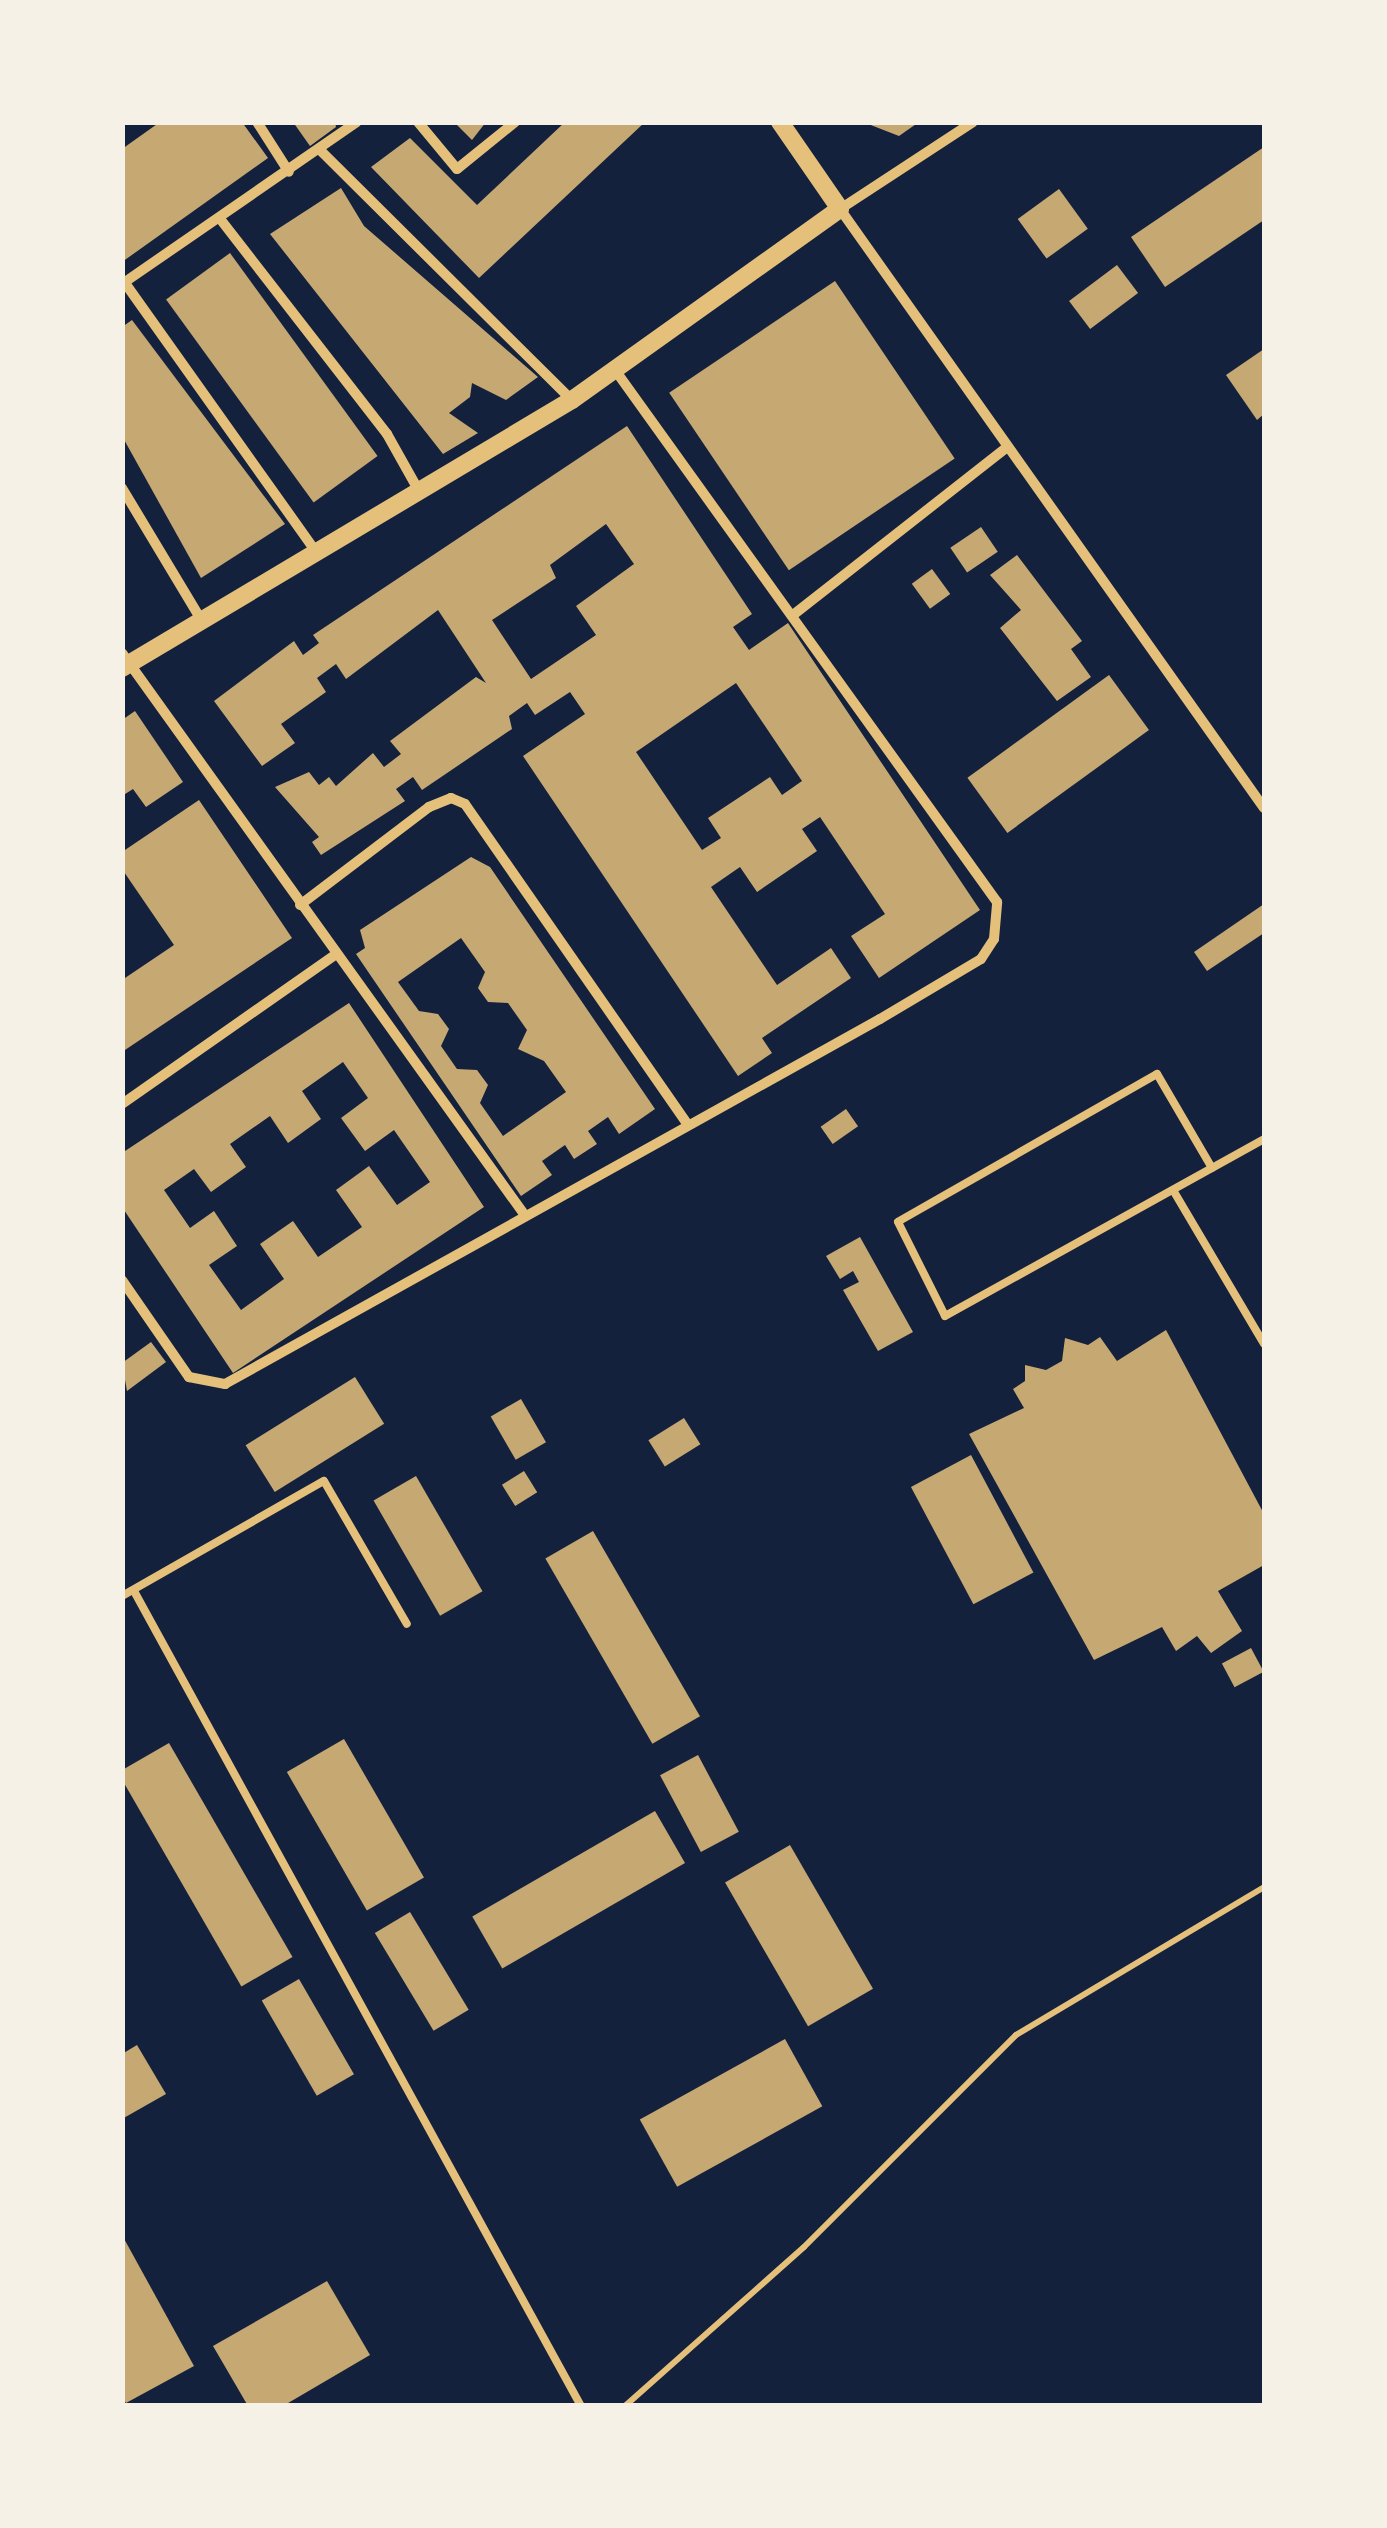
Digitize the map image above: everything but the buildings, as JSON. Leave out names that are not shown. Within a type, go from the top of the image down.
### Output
[{"type":"street","points":[[257,122],[290,172]]},
{"type":"street","points":[[317,553],[124,284],[357,122]]},
{"type":"street","points":[[418,122],[457,169],[515,122]]},
{"type":"street","points":[[780,122],[1005,450],[1264,808]]},
{"type":"street","points":[[524,1214],[125,661],[317,553],[572,400],[840,209],[973,122]]},
{"type":"street","points":[[320,150],[572,400]]},
{"type":"street","points":[[221,220],[387,434],[419,491]]},
{"type":"street","points":[[122,1280],[190,1377],[215,1387],[981,959],[999,923],[997,902],[616,370]]},
{"type":"street","points":[[793,615],[1005,450]]},
{"type":"street","points":[[122,488],[202,620]]},
{"type":"street","points":[[300,905],[429,807],[450,798],[465,804],[686,1122]]},
{"type":"street","points":[[122,1104],[336,954]]},
{"type":"lane","points":[[1212,1168],[1158,1074],[898,1222],[946,1316],[1172,1190],[1212,1168],[1264,1139]]},
{"type":"lane","points":[[1172,1190],[1264,1344]]},
{"type":"lane","points":[[122,1596],[324,1481],[407,1624]]},
{"type":"lane","points":[[134,1591],[582,2406]]},
{"type":"path","points":[[625,2406],[804,2247],[1016,2034],[1264,1887]]}]
